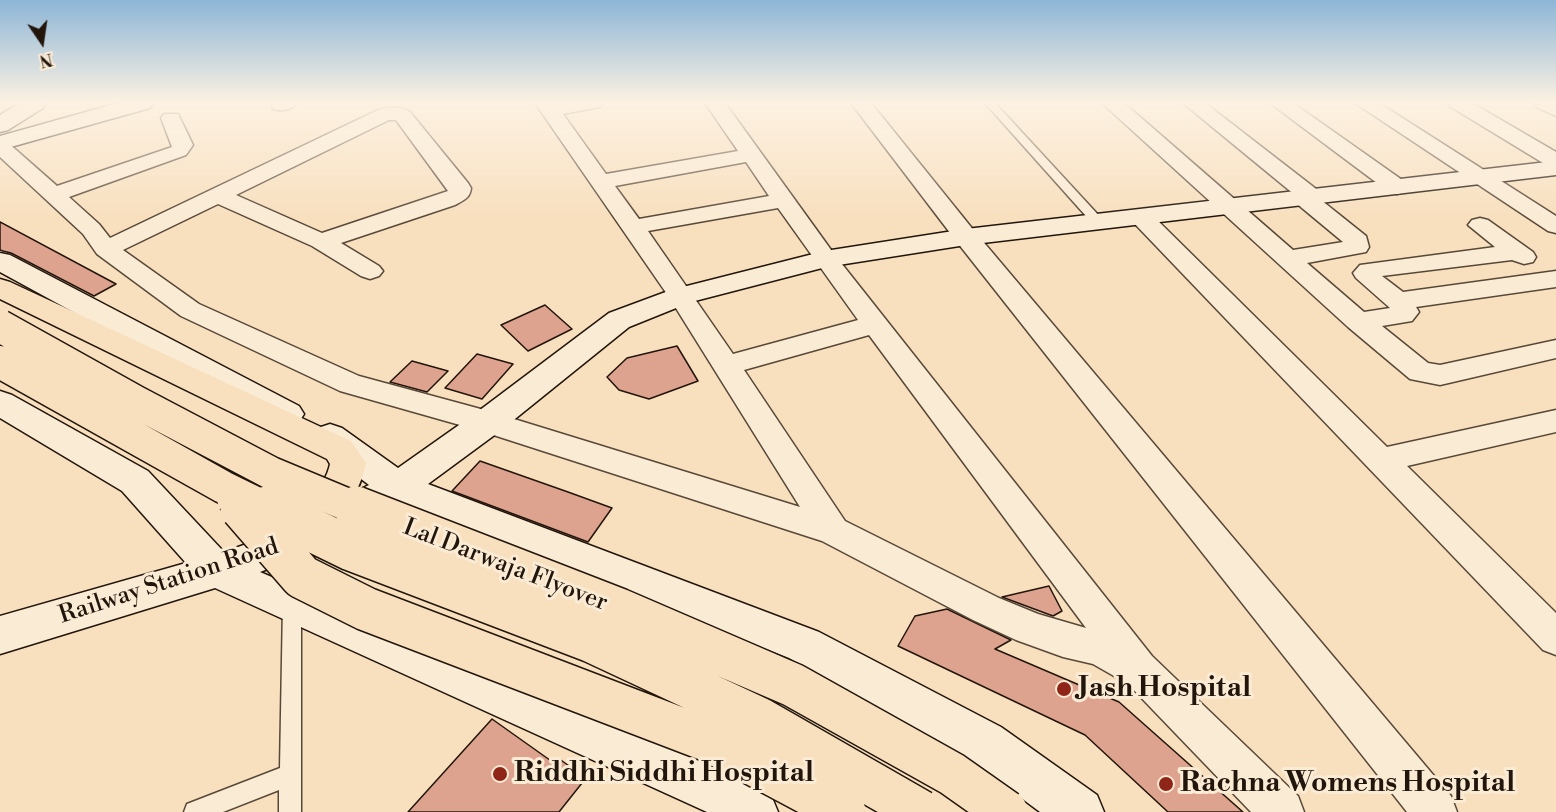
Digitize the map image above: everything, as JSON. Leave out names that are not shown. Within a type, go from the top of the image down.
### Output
[{"type":"highway","points":[[0,288],[339,450],[348,463],[346,476],[340,489],[321,514],[283,547]]},
{"type":"highway","name":"Lal Darwaja Flyover","points":[[0,326],[138,404],[272,473],[387,521],[619,610],[793,685],[952,774],[1006,812]]},
{"type":"highway","name":"Lal Darwaja Flyover","points":[[0,362],[223,487],[351,549],[592,641],[759,719],[921,812]]},
{"type":"highway","points":[[223,487],[302,577],[366,609],[711,741],[844,812]]},
{"type":"street","points":[[54,195],[179,152],[183,145],[181,141]]},
{"type":"street","points":[[106,249],[329,141]]},
{"type":"street","points":[[321,241],[447,200],[459,194],[460,188],[423,141]]},
{"type":"street","points":[[572,141],[681,296],[832,531]]},
{"type":"street","points":[[742,141],[825,259],[1142,671],[1282,812]]},
{"type":"street","points":[[891,141],[966,237],[1435,812]]},
{"type":"street","points":[[1156,141],[1412,368],[1429,375],[1440,375],[1556,350]]},
{"type":"street","points":[[1239,141],[1357,241],[1357,247],[1290,258]]},
{"type":"street","points":[[1333,141],[1397,187]]},
{"type":"street","points":[[1424,141],[1556,226]]},
{"type":"street","points":[[1522,141],[1556,161]]},
{"type":"street","points":[[0,145],[91,229],[106,249],[190,310],[350,384],[488,422],[832,531],[986,609],[1063,640],[1101,648],[1142,671]]},
{"type":"street","points":[[601,182],[752,155]]},
{"type":"street","name":"Railway Station Road","points":[[0,635],[217,571],[283,547],[334,517],[398,487],[488,422],[619,320],[681,296],[825,259],[966,237],[1556,168]]},
{"type":"street","points":[[217,195],[321,241],[370,271]]},
{"type":"street","points":[[633,227],[784,201]]},
{"type":"street","points":[[1141,217],[1556,638]]},
{"type":"street","points":[[1398,301],[1556,279],[1480,225]]},
{"type":"street","points":[[1358,321],[1403,315],[1406,312],[1398,301],[1370,278],[1366,273],[1368,270],[1517,252]]},
{"type":"street","points":[[0,261],[331,437],[398,487],[804,645],[985,743],[1080,812]]},
{"type":"street","points":[[726,365],[876,324]]},
{"type":"street","points":[[0,403],[135,481],[217,571],[600,742],[710,787],[754,812]]},
{"type":"street","points":[[1381,460],[1553,422]]},
{"type":"lane","points":[[1024,141],[1098,222]]},
{"type":"lane","points":[[290,812],[292,604]]},
{"type":"lane","points":[[195,812],[290,775]]},
{"type":"building","points":[[0,222],[116,284],[94,296],[11,253],[0,250]]},
{"type":"building","points":[[545,305],[572,329],[528,351],[501,325]]},
{"type":"building","points":[[677,346],[698,381],[649,399],[619,390],[607,377],[627,358]]},
{"type":"building","points":[[477,354],[513,364],[482,399],[445,388]]},
{"type":"building","points":[[412,361],[448,371],[427,392],[390,382]]},
{"type":"building","points":[[480,461],[612,508],[588,542],[452,491]]},
{"type":"building","points":[[1049,586],[1062,611],[1053,616],[1002,597]]},
{"type":"building","points":[[947,609],[1011,640],[995,649],[1119,702],[1243,812],[1168,812],[1085,735],[898,646],[915,616]]},
{"type":"building","points":[[492,719],[554,763],[558,758],[586,778],[559,812],[408,812]]},
{"type":"place","name":"Jash Hospital","points":[[1064,689]]},
{"type":"place","name":"Riddhi Siddhi Hospital","points":[[500,774]]},
{"type":"place","name":"Rachna Womens Hospital","points":[[1166,784]]}]
